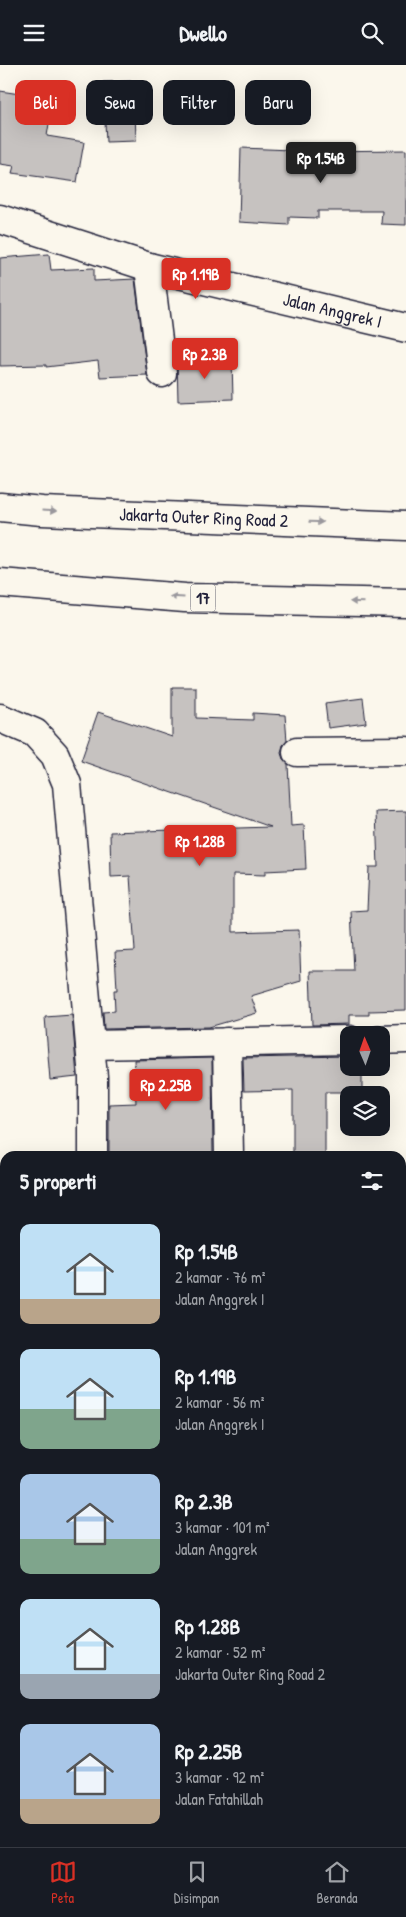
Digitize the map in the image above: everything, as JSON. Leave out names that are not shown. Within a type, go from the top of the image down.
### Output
[{"type":"main road","name":"Jalan Anggrek I","points":[[0,219],[149,267],[406,328]]},
{"type":"main road","points":[[149,267],[162,373]]},
{"type":"main road","name":"Jakarta Outer Ring Road 2","points":[[0,507],[42,511],[406,526]]},
{"type":"main road","name":"17","points":[[0,583],[185,598],[406,603]]},
{"type":"main road","points":[[0,718],[35,733],[55,755],[67,784],[93,1077],[93,1151]]},
{"type":"main road","points":[[297,752],[406,751]]},
{"type":"main road","points":[[390,1040],[406,1039]]},
{"type":"main road","points":[[90,1045],[340,1040]]},
{"type":"main road","points":[[228,1042],[230,1151]]},
{"type":"building","points":[[0,91],[15,93],[15,125],[49,125],[47,136],[84,142],[77,182],[12,173],[14,166],[0,164]]},
{"type":"building","points":[[105,125],[135,125],[136,141],[106,142]]},
{"type":"building","points":[[241,148],[317,151],[406,150],[406,225],[381,224],[382,211],[318,211],[318,218],[289,217],[289,225],[239,222]]},
{"type":"building","points":[[49,254],[51,270],[94,268],[94,281],[135,279],[147,375],[100,377],[98,361],[46,367],[46,365],[0,366],[0,258]]},
{"type":"building","points":[[232,359],[233,399],[178,401],[177,361]]},
{"type":"building","points":[[172,687],[196,687],[196,718],[253,720],[253,713],[285,715],[287,741],[283,745],[281,753],[283,759],[288,764],[291,826],[304,825],[306,869],[265,871],[265,875],[233,874],[233,932],[299,930],[301,981],[251,996],[257,1013],[209,1027],[104,1029],[103,1012],[115,1011],[114,990],[117,990],[115,952],[135,951],[130,876],[111,877],[110,832],[271,827],[81,761],[98,712],[172,737]]},
{"type":"building","points":[[363,698],[366,723],[328,728],[325,703]]},
{"type":"building","points":[[406,811],[406,1010],[369,1011],[369,1015],[349,1015],[349,1024],[312,1025],[310,971],[354,971],[351,911],[367,910],[369,867],[378,867],[376,812]]},
{"type":"building","points":[[72,1015],[77,1077],[50,1080],[45,1017]]},
{"type":"building","points":[[340,1056],[340,1076],[362,1076],[362,1086],[340,1086],[340,1092],[325,1092],[325,1151],[293,1151],[293,1090],[244,1091],[243,1058]]},
{"type":"building","points":[[212,1058],[213,1151],[109,1151],[109,1104],[136,1103],[134,1060]]}]
